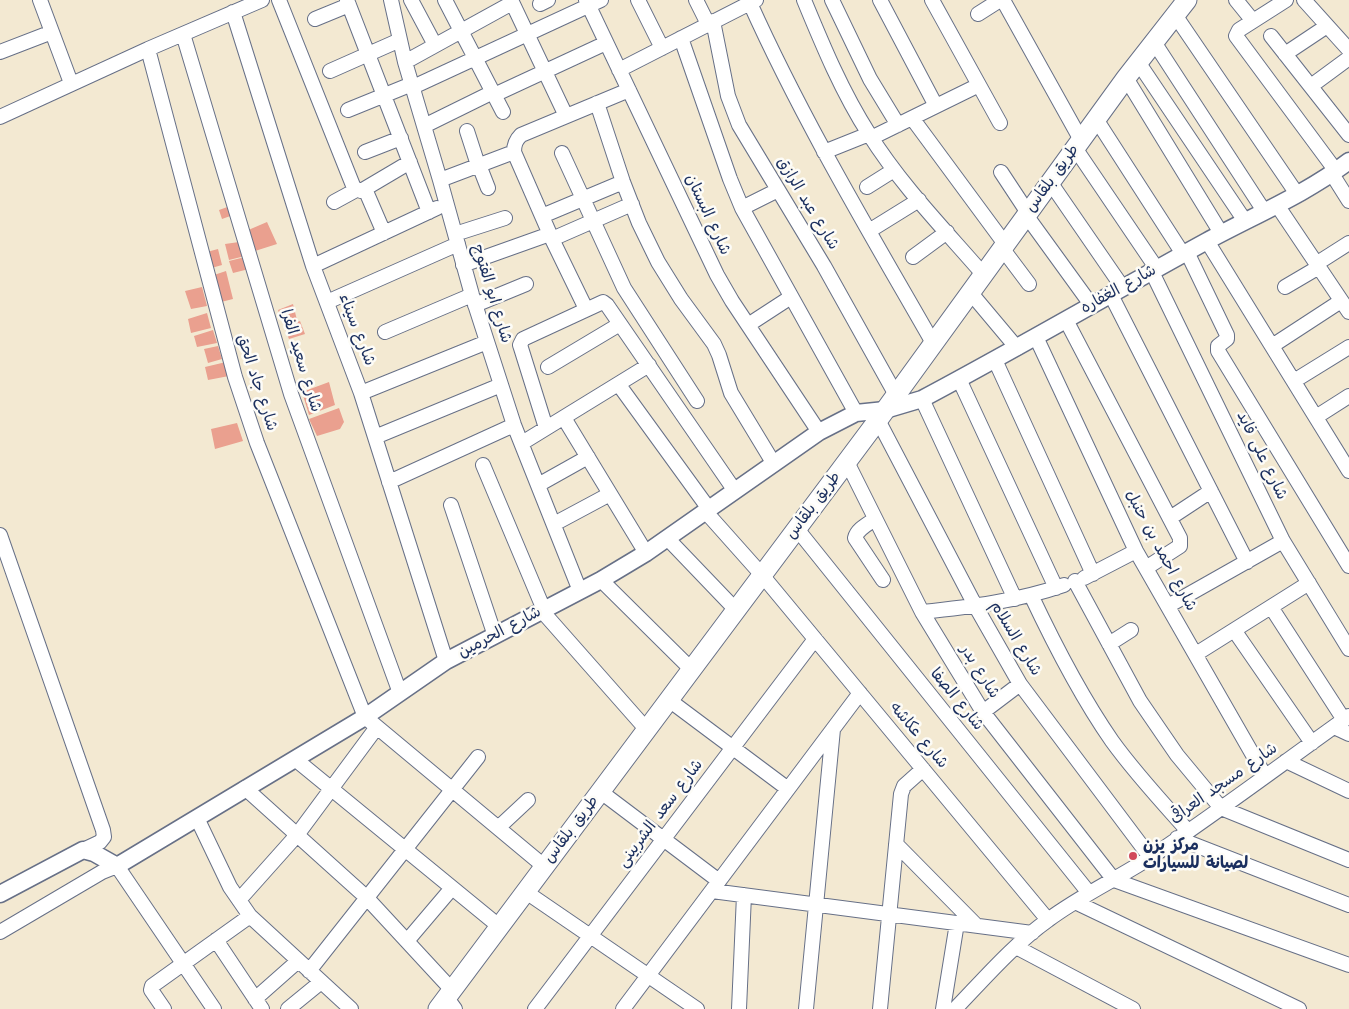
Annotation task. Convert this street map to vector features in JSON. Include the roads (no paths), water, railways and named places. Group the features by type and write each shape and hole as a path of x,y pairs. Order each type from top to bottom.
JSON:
{"main road":[{"name":"طريق بلقاس","path":"448,1002 500,927 847,462 1126,78 1186,0"}],"street":[{"path":"40,0 71,83"},
{"path":"0,117 71,83 262,0"},
{"path":"278,0 360,190 384,233"},
{"name":"شارع ابو الفتوح","path":"391,0 405,62 473,300 514,425 580,591"},
{"path":"411,0 435,45"},
{"path":"445,0 503,112"},
{"path":"638,0 662,48"},
{"name":"شارع عبد الرازق","path":"696,0 711,22 733,111 746,139 824,266 896,395"},
{"path":"804,0 832,68 870,136 918,200 983,274"},
{"path":"832,0 870,79 898,125"},
{"path":"880,0 936,106"},
{"path":"932,0 1000,123"},
{"path":"978,14 1002,0"},
{"name":"شارع على فايد","path":"1002,0 1078,144 1155,270 1283,541 1349,649"},
{"path":"1236,0 1253,21"},
{"path":"1286,0 1239,30 1236,38 1339,169 1349,201"},
{"path":"1304,0 1349,50"},
{"path":"405,62 511,1 566,116"},
{"path":"619,70 753,1 784,77 824,152 933,343"},
{"path":"315,19 348,2 430,212"},
{"path":"348,110 412,86 527,34 592,2"},
{"name":"شارع البستان","path":"592,2 606,43 703,249 727,292 819,432"},
{"name":"شارع سيناء","path":"233,12 313,266 361,393 446,661"},
{"path":"1175,16 1297,194"},
{"path":"1286,54 1327,26"},
{"path":"0,52 52,32"},
{"name":"شارع سعيد الفرا","path":"183,34 294,402 400,693"},
{"path":"1271,36 1349,135"},
{"path":"680,38 742,208 856,413"},
{"path":"330,71 400,40"},
{"path":"1154,42 1270,208 1318,265 1345,307 1272,346"},
{"path":"424,126 606,43"},
{"name":"شارع جاد الحق","path":"148,49 235,377 257,443 371,722"},
{"path":"1310,86 1349,58"},
{"path":"1138,62 1245,221"},
{"path":"1126,78 1272,346 1316,418 1347,462"},
{"path":"824,152 898,125 979,85"},
{"path":"586,309 542,216 514,152 514,145 516,139 521,135 629,90"},
{"path":"597,103 623,182 658,262 681,299 714,344 731,394 774,464"},
{"path":"912,118 1029,284"},
{"path":"1096,120 1185,253 1227,335 1227,339 1218,346 1218,351 1349,566"},
{"path":"467,131 488,188"},
{"path":"364,152 401,138"},
{"path":"440,180 514,152"},
{"path":"562,153 582,200 633,304 697,401"},
{"path":"334,202 410,162"},
{"name":"شارع الغفاره","path":"881,415 922,399 959,380 1339,169"},
{"path":"867,187 894,170"},
{"path":"1001,172 1027,214 1092,306"},
{"path":"542,216 623,182"},
{"path":"1050,182 1117,292 1211,491 1247,562"},
{"path":"742,208 778,190"},
{"path":"869,231 918,200"},
{"path":"313,266 447,204"},
{"path":"463,265 593,221 632,204"},
{"path":"327,302 456,239 505,218"},
{"path":"913,257 947,232"},
{"path":"1285,288 1349,243"},
{"path":"385,332 473,300 526,284"},
{"path":"970,292 1017,348"},
{"path":"748,325 792,297"},
{"path":"546,428 521,348 521,342 523,339 603,302 649,365 735,491"},
{"path":"1066,320 1180,538 1180,546 1146,568"},
{"path":"548,367 620,324"},
{"name":"شارع احمد بن حنبل","path":"1036,337 1136,551 1265,776"},
{"path":"361,393 487,342"},
{"path":"1294,382 1349,347"},
{"path":"995,360 1093,574"},
{"path":"522,443 649,365"},
{"path":"959,380 1056,588"},
{"path":"375,437 501,385"},
{"name":"شارع عكاشه","path":"618,385 707,510 1048,920"},
{"path":"1316,418 1349,396"},
{"path":"922,399 1014,599"},
{"name":"شارع الحرمين","path":"117,866 295,759 371,722 400,693 446,661 601,580 646,553 819,432 856,413 881,415"},
{"name":"شارع السلام","path":"881,415 976,606 1020,684 1150,857"},
{"path":"564,418 646,553"},
{"path":"389,482 514,425"},
{"path":"538,485 588,457"},
{"name":"شارع بدر","path":"847,462 922,612 983,712 1114,880"},
{"path":"483,465 543,610 647,730"},
{"path":"1170,518 1211,491"},
{"path":"554,524 610,494"},
{"path":"451,505 495,636"},
{"path":"875,519 859,530 855,538 883,580"},
{"name":"شارع الصفا","path":"797,529 1089,893"},
{"path":"0,535 104,837 100,842 0,894"},
{"path":"667,538 736,610"},
{"path":"1168,606 1283,541"},
{"path":"922,612 976,606 1014,599 1056,588 1093,574 1136,551"},
{"path":"601,580 692,670"},
{"path":"1075,581 1140,701 1176,755 1221,808 1349,860"},
{"path":"1196,654 1309,583"},
{"path":"1031,595 1055,646 1082,695 1113,742 1183,835 1349,906"},
{"path":"1271,607 1349,734"},
{"path":"1109,644 1131,630"},
{"path":"1234,630 1312,743"},
{"name":"شارع سعد الشربينى","path":"535,1009 815,639"},
{"path":"983,712 1020,684"},
{"path":"623,1009 860,693"},
{"path":"669,700 788,789"},
{"name":"شارع مسجد العراقى","path":"953,1009 1016,947 1048,920 1183,835 1342,721"},
{"path":"239,900 297,835 331,789 371,722 545,867"},
{"path":"806,1009 833,729"},
{"path":"309,971 478,757"},
{"path":"295,759 500,927"},
{"path":"1286,761 1349,791"},
{"path":"880,1009 901,791 923,769"},
{"path":"244,788 366,898 407,941 448,1002"},
{"path":"601,792 664,840 715,886 744,895 1032,933"},
{"path":"498,828 528,800"},
{"path":"197,818 223,872 250,916 351,1009"},
{"path":"896,844 977,926"},
{"path":"83,850 94,853 117,866 214,1009"},
{"path":"0,932 102,872 117,866"},
{"path":"1114,880 1349,965"},
{"path":"407,941 452,888"},
{"path":"526,892 697,1009"},
{"path":"739,1009 744,895"},
{"path":"1076,902 1300,1009"},
{"path":"164,1009 151,990 154,985 250,916"},
{"path":"953,1009 958,923"},
{"path":"216,940 259,1004 298,961"},
{"path":"1016,947 1133,1009"},
{"path":"288,1009 322,982"}],"place":[{"name":"مركز يزن لصيانة للسيارات","path":"1133,856"}]}
